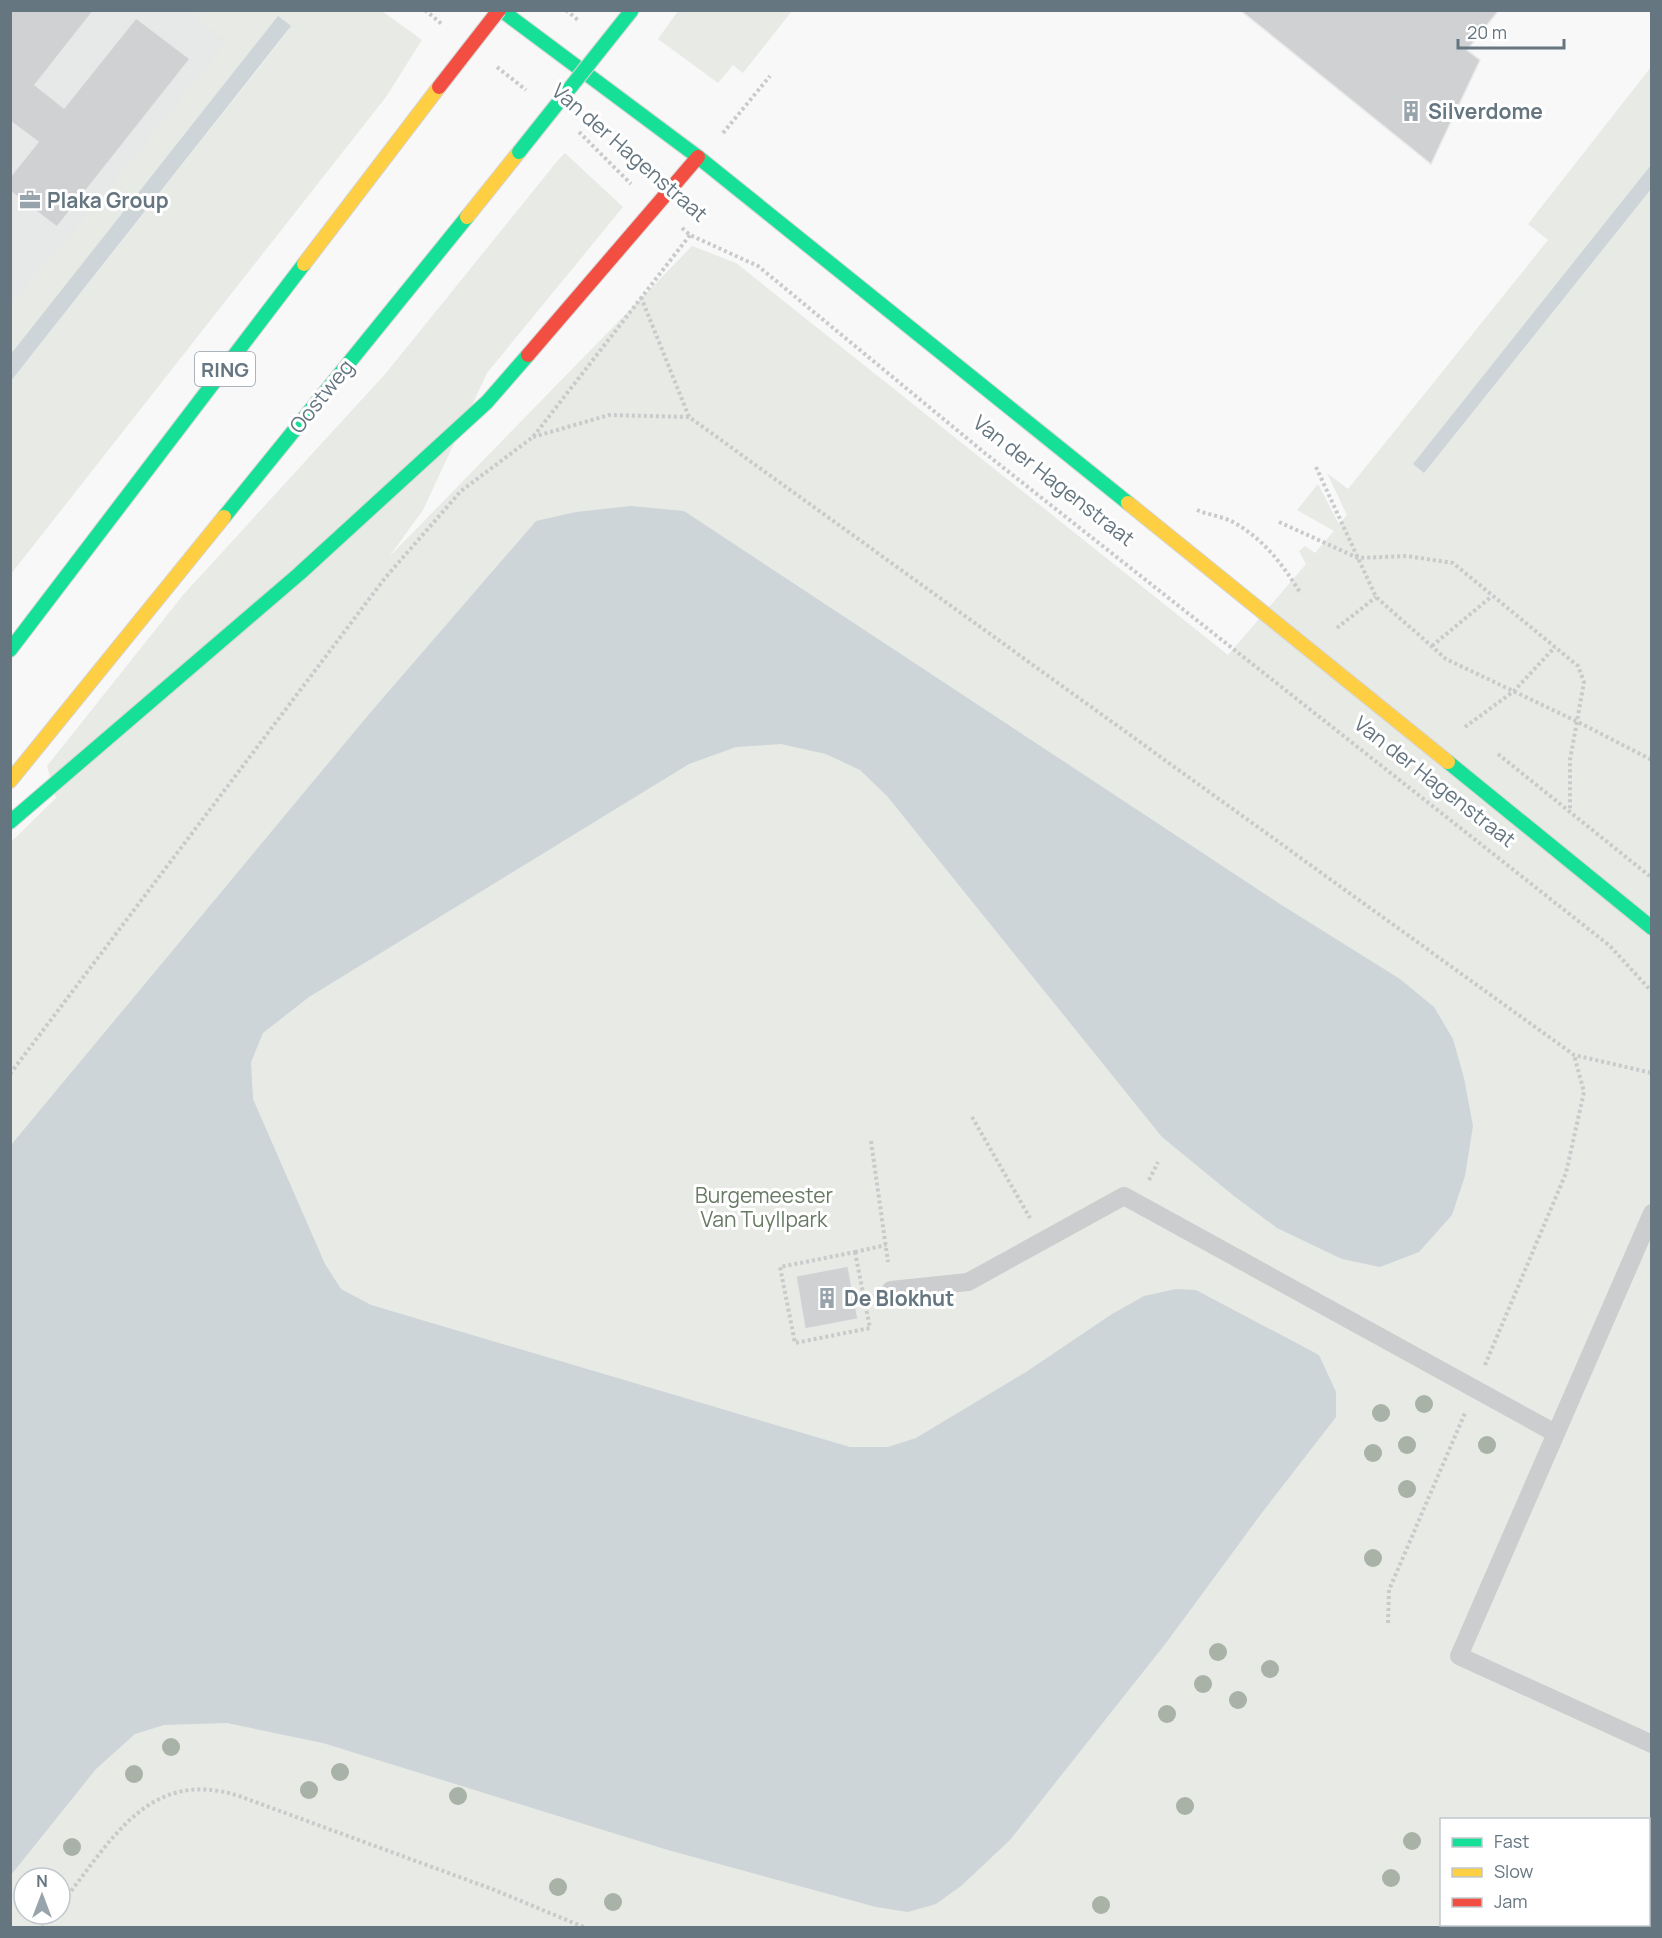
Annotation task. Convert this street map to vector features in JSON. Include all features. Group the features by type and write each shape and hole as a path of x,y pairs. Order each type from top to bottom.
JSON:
{"main road":[{"name":"RING","path":"10,650 500,10"},
{"name":"Van der Hagenstraat","path":"500,10 698,157 1235,588 1652,928"},
{"name":"Oostweg","path":"10,781 632,10"},
{"path":"10,822 299,574 487,402 698,157"}],"lane":[{"path":"10,631 35,620"},
{"path":"891,1290 968,1282 1124,1196 1555,1433"},
{"path":"1652,1213 1555,1433 1467,1643 1459,1656 1652,1744"}],"path":[{"path":"425,10 448,29"},
{"name":"Van der Hagenstraat","path":"494,65 530,93"},
{"path":"723,134 771,76"},
{"name":"Van der Hagenstraat","path":"575,128 620,175 690,235 758,266 986,454 1610,946 1652,992"},
{"path":"10,1074 385,578 461,491 533,438 690,235"},
{"path":"641,297 689,417 1574,1055 1652,1073"},
{"path":"533,438 609,416 689,417"},
{"path":"1317,467 1376,597 1446,659 1652,760"},
{"path":"1280,522 1358,558 1407,556 1453,564 1578,666 1584,682 1570,760 1570,811"},
{"path":"1432,646 1492,596"},
{"path":"1465,727 1514,691 1555,647"},
{"path":"1388,1623 1389,1590 1566,1173 1584,1092 1574,1055"},
{"path":"972,1117 1043,1240"},
{"path":"864,1298 891,1290 871,1141"},
{"path":"855,1252 870,1328 795,1343 780,1267 886,1245"},
{"path":"72,1890 133,1815 164,1796 190,1788 223,1791 239,1796 492,1889 586,1928"}],"shaded area":[{"path":"11,11 295,11 11,367"},
{"path":"278,16 291,26 11,381 11,354"},
{"path":"1651,165 1651,189 1424,473 1413,464"},
{"path":"631,506 684,511 1280,904 1400,979 1434,1007 1453,1039 1464,1078 1473,1126 1465,1176 1452,1215 1419,1252 1380,1267 1342,1259 1277,1228 1162,1137 887,796 860,770 826,754 781,744 736,747 689,764 309,997 263,1033 251,1062 253,1099 325,1264 341,1289 371,1305 850,1447 888,1447 916,1438 1026,1372 1112,1314 1144,1296 1176,1289 1196,1290 1319,1355 1336,1392 1336,1417 1166,1643 1010,1840 961,1886 936,1904 908,1912 876,1907 668,1850 323,1743 227,1723 164,1725 135,1734 96,1769 18,1866 12,1866 11,1875 11,1145 370,713 536,521 576,512"}],"green space":[{"path":"190,11 382,11 422,40 386,97 11,574 11,381 291,27 11,354 11,304 98,202 227,42"},
{"path":"678,11 792,11 743,73 733,65 718,83 658,39"},
{"name":"Burgemeester Van Tuyllpark","path":"1651,67 1651,1927 11,1928 11,842 56,798 47,766 183,595 386,373 559,159 565,153 623,207 487,373 423,510 389,557 692,246 736,263 1228,655 1306,564 1299,551 1305,546 1315,553 1334,531 1297,510 1318,484 1339,524 1347,515 1327,473 1348,489 1548,240 1528,224"}],"building":[{"path":"10,10 94,10 35,85 64,108 136,18 190,59 57,227 10,191 10,177 38,142 10,121"},
{"name":"Silverdome","path":"1240,10 1499,10 1467,50 1480,60 1431,164"},
{"name":"De Blokhut","path":"848,1266 858,1319 805,1329 796,1276"}],"traffic: fast":[{"path":"501,10 698,157 1128,503"},
{"path":"519,152 632,10"},
{"path":"224,517 467,217"},
{"path":"10,650 304,264"},
{"path":"10,822 299,574 487,402 528,355"},
{"path":"1448,762 1652,928"}],"traffic: slow":[{"path":"304,264 439,87"},
{"path":"467,217 519,152"},
{"path":"1128,503 1448,762"},
{"path":"10,781 224,517"}],"traffic: jam":[{"path":"439,87 499,10"},
{"path":"528,355 698,157"}],"place":[{"name":"Silverdome","path":"1411,111"},
{"name":"Plaka Group","path":"30,200"},
{"name":"De Blokhut","path":"827,1298"}]}
